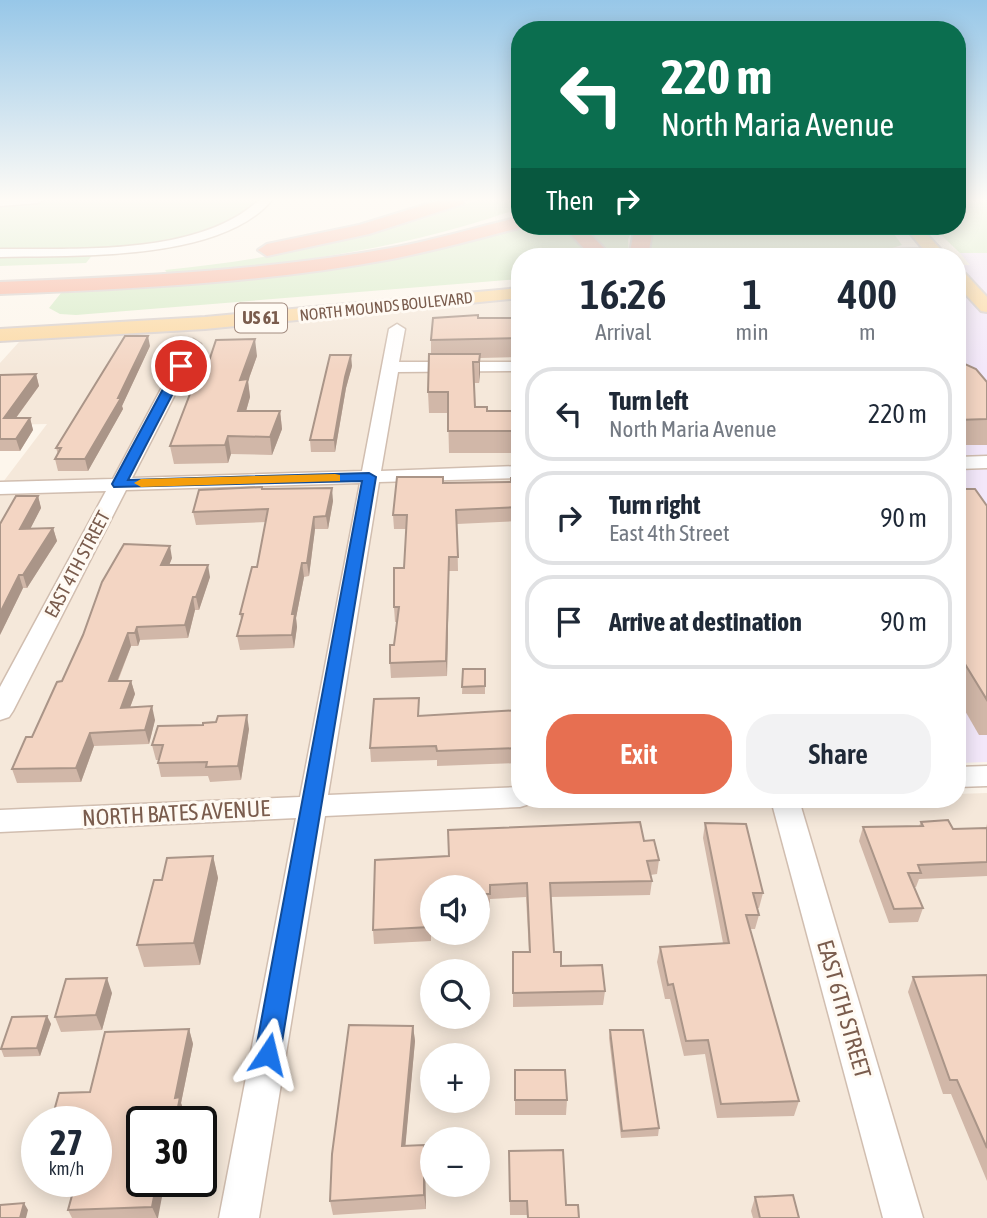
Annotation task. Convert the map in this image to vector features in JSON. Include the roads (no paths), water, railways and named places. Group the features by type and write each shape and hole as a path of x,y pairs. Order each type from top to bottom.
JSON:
{"highway":[{"path":"0,273 107,269 219,257"},
{"path":"355,259 363,257"},
{"path":"0,288 187,279 366,257"}],"main road":[{"name":"NORTH MOUNDS BOULEVARD","path":"2,331 511,284"},
{"path":"966,285 987,307"},
{"name":"NORTH MOUNDS BOULEVARD","path":"2,331 205,323 511,294"}],"street":[{"path":"239,1218 397,329"},
{"name":"EAST 4TH STREET","path":"0,711 193,344"},
{"path":"390,366 511,367"},
{"path":"966,453 987,453"},
{"path":"966,463 987,462"},
{"path":"0,488 511,472"},
{"path":"966,777 987,776"},
{"name":"NORTH BATES AVENUE","path":"0,821 511,797"},
{"name":"EAST 6TH STREET","path":"787,808 903,1218"}]}
